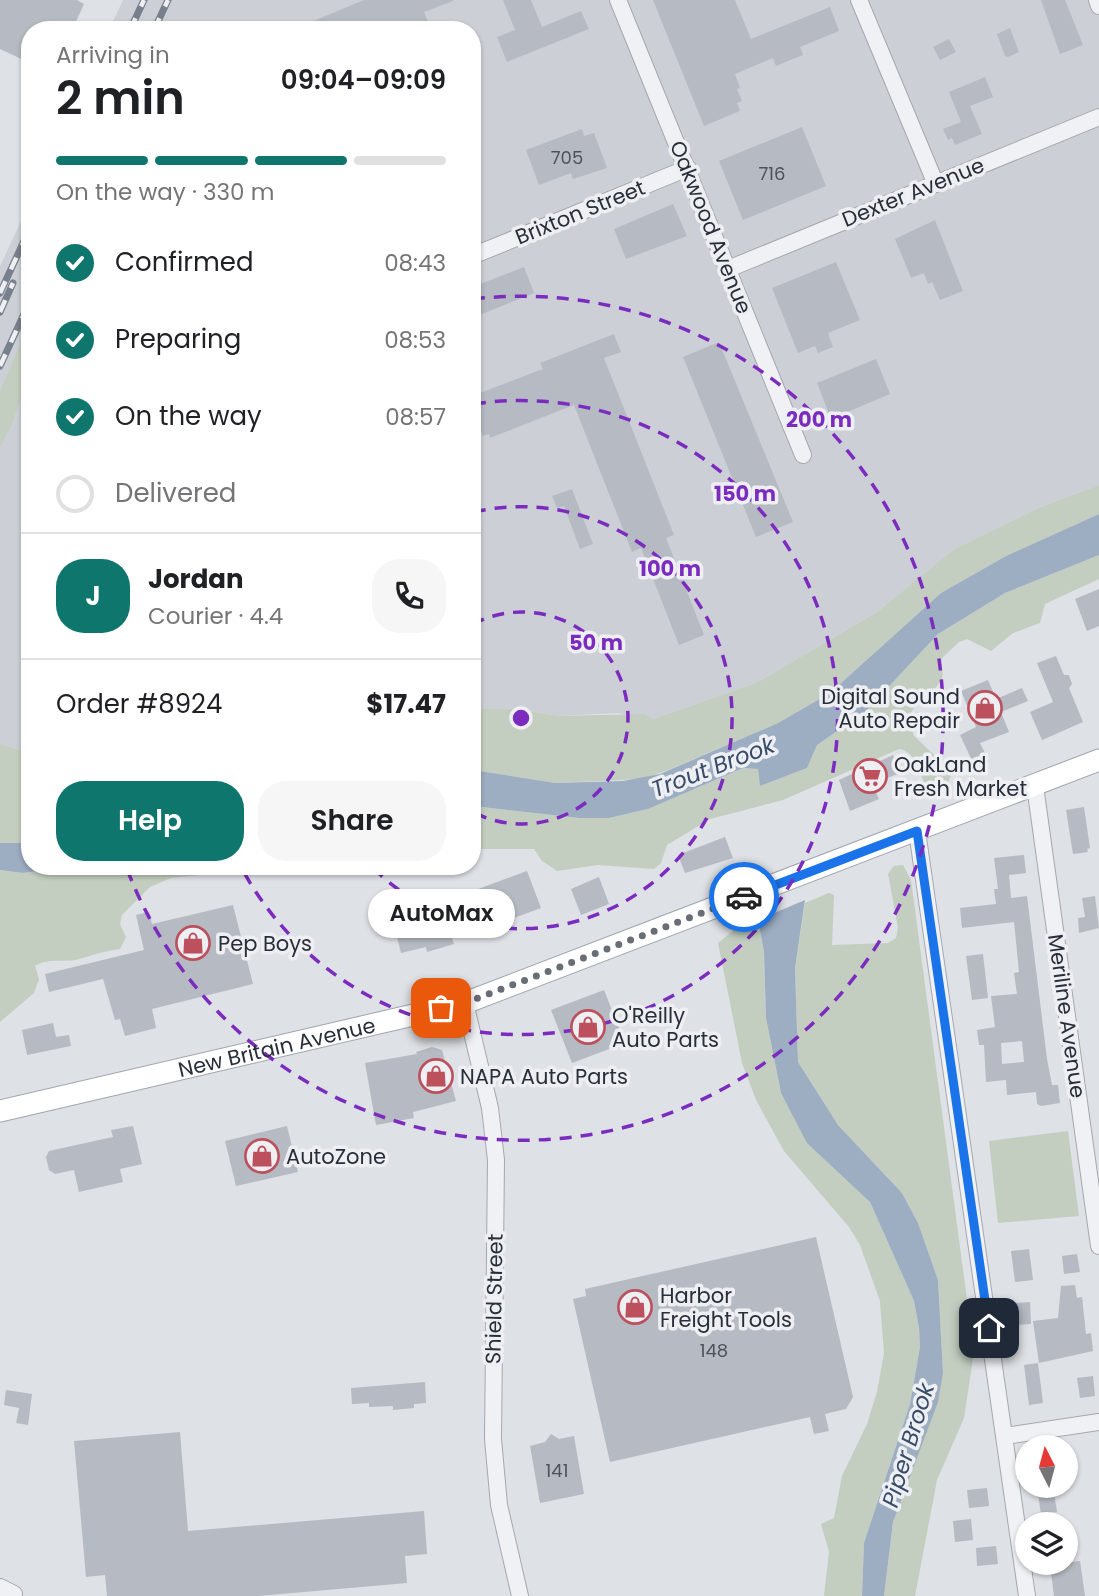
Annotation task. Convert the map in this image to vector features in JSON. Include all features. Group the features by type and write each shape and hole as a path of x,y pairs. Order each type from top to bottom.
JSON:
{"main road":[{"name":"New Britain Avenue","path":"0,1111 465,1003 1099,760"}],"street":[{"name":"Oakwood Avenue","path":"618,0 803,455"},
{"path":"859,0 935,182"},
{"path":"1097,0 1099,6"},
{"name":"Dexter Avenue","path":"728,269 1099,117"},
{"name":"Brixton Street","path":"481,252 688,168"},
{"name":"Meriline Avenue","path":"1035,786 1099,1246"},
{"path":"917,831 1027,1596"},
{"name":"Shield Street","path":"465,1003 490,1108 496,1160 493,1439 499,1505 520,1596"},
{"path":"1005,1436 1099,1422"}],"shaded area":[{"path":"123,0 1099,0 1099,485 1041,507 954,549 877,612 756,683 653,719 616,713 560,716 515,709 481,708 481,21 113,21"},
{"path":"21,221 21,342 0,390 0,266"},
{"path":"21,399 21,750 0,744 0,448"}],"green space":[{"path":"21,342 21,399 0,448 0,390"},
{"path":"1099,485 1099,514 1006,556 941,593 830,693 778,723 642,779 555,783 481,771 481,708 515,709 560,716 645,714 653,719 756,683 877,612 954,549 1041,507"},
{"path":"1099,555 1099,579 1045,604 1040,623 1013,633 991,651 967,639 959,642 942,658 941,680 913,709 911,724 914,736 943,763 951,775 948,783 935,789 926,788 910,754 899,749 783,800 710,819 667,845 661,863 654,869 598,865 557,871 542,861 534,849 481,849 481,807 579,818 609,818 648,809 743,768 758,769 760,786 807,768 817,745 865,712 938,634 1005,593"},
{"path":"0,744 21,750 21,843 0,843"},
{"path":"903,865 911,880 974,1352 964,1418 937,1480 915,1596 884,1596 893,1522 943,1373 938,1280 918,1223 902,1193 838,1125 798,1062 795,968 805,903 829,893 834,895 832,945 888,943 896,938 898,928 888,874 894,866"},
{"path":"0,870 21,873 21,875 201,875 171,878 150,887 122,915 120,924 126,937 120,949 75,960 44,962 35,966 39,979 34,993 0,1022"},
{"path":"758,921 764,952 766,1018 781,1093 870,1202 914,1301 919,1328 920,1347 910,1404 864,1543 862,1596 824,1596 829,1552 821,1524 834,1518 842,1476 867,1424 877,1392 884,1353 880,1301 860,1245 849,1227 784,1151 756,1100 742,1063 718,943 740,925"},
{"path":"1068,1131 1079,1216 998,1223 989,1141"}],"water":[{"name":"Trout Brook","path":"1099,514 1099,555 1005,593 938,634 865,712 817,745 807,768 760,786 758,769 743,768 648,809 609,818 579,818 481,807 481,771 555,783 623,781 660,774 778,723 830,693 941,593 1006,556"},
{"path":"0,843 21,843 21,873 0,870"},
{"name":"Piper Brook","path":"805,900 795,968 798,1062 838,1125 902,1193 918,1223 938,1280 943,1373 938,1402 893,1522 884,1596 862,1596 864,1543 910,1404 920,1347 919,1328 914,1301 870,1202 807,1143 781,1093 766,1018 764,952 758,920"}],"building":[{"path":"0,0 77,0 84,4 76,21 21,21 21,59 0,49"},
{"path":"364,0 453,0 424,12 428,21 314,21"},
{"path":"503,0 531,0 542,27 581,11 589,29 507,62 497,37 515,30"},
{"path":"653,0 735,0 751,39 830,7 839,31 800,47 803,55 776,66 773,58 735,74 742,101 737,103 740,111 704,126"},
{"path":"1041,0 1065,0 1083,45 1060,54"},
{"path":"1010,28 1019,52 1008,57 1005,56 997,34"},
{"path":"949,39 956,52 940,60 933,47"},
{"path":"985,77 993,97 970,106 982,134 955,145 952,138 948,140 943,129 961,122 949,92"},
{"path":"802,127 826,186 743,220 719,161"},
{"path":"582,129 584,136 594,133 607,168 573,179 571,173 539,185 526,150"},
{"path":"673,204 687,236 626,259 614,229"},
{"path":"935,220 963,291 940,300 932,282 928,284 924,273 911,278 895,239"},
{"path":"836,262 860,320 828,333 833,347 818,353 815,346 798,353 772,288"},
{"path":"524,267 534,293 481,314 481,284"},
{"path":"614,334 621,352 604,358 674,535 666,538 704,635 679,645 641,548 632,552 574,405 490,438 489,434 483,436 481,393 543,369 540,363"},
{"path":"719,342 793,522 756,537 683,357"},
{"path":"876,359 890,394 831,419 817,383"},
{"path":"572,489 593,544 580,549 564,506 557,508 552,496"},
{"path":"1099,589 1099,626 1087,631 1075,599"},
{"path":"1056,656 1064,675 1069,675 1072,684 1069,688 1083,722 1042,740 1030,712 1053,702 1037,663"},
{"path":"988,680 996,699 1022,688 1028,701 1001,712 1009,732 980,743 989,761 975,767 960,735 976,727 961,691"},
{"name":"OakLand Fresh Market","path":"893,755 900,773 872,784 879,799 850,811 839,780"},
{"path":"1084,807 1090,848 1087,849 1088,852 1073,854 1066,810"},
{"path":"725,837 733,858 685,873 678,855"},
{"path":"1024,855 1026,873 1009,875 1011,898 1027,896 1047,1059 1052,1085 1058,1085 1060,1103 1041,1106 1037,1104 1036,1092 1007,1095 1006,1080 986,1082 984,1045 979,1045 977,1030 995,1027 991,996 1017,994 1014,973 1019,972 1014,922 962,928 960,908 996,904 994,889 998,889 994,858","holes":["1022,1041 1024,1062 1002,1064 1001,1043"]},
{"path":"527,871 541,908 476,932 462,895"},
{"path":"599,877 609,904 581,915 571,889"},
{"path":"1095,896 1099,928 1079,933 1078,918 1085,917 1082,898"},
{"path":"233,905 253,984 152,1009 156,1028 125,1036 120,1019 115,1020 103,979 49,992 45,974 144,950 136,915 149,912 152,924"},
{"path":"442,909 454,944 427,952 426,947 401,953 393,921"},
{"path":"983,954 988,998 972,1000 966,956"},
{"name":"O'Reilly Auto Parts","path":"604,990 625,1043 572,1063 551,1010"},
{"path":"53,1023 56,1037 69,1035 71,1046 27,1055 22,1030"},
{"path":"432,1047 442,1050 456,1101 413,1112 414,1118 376,1125 365,1063 417,1054 416,1052"},
{"path":"133,1126 142,1164 120,1169 123,1182 79,1192 74,1170 55,1174 49,1170 46,1157 49,1151 113,1137 111,1130"},
{"name":"AutoZone","path":"287,1126 298,1172 236,1186 225,1141"},
{"path":"816,1237 853,1397 846,1409 825,1414 829,1431 814,1434 810,1417 610,1462 573,1299 586,1296 585,1289"},
{"path":"1029,1249 1033,1280 1015,1282 1011,1251"},
{"path":"1077,1254 1080,1272 1064,1274 1062,1256"},
{"path":"1075,1285 1077,1298 1082,1297 1086,1334 1091,1333 1093,1351 1039,1363 1033,1321 1058,1318 1061,1286"},
{"path":"1030,1302 1031,1324 1016,1325 1014,1303"},
{"path":"1038,1363 1043,1403 1029,1405 1024,1365"},
{"path":"1093,1376 1095,1396 1080,1398 1077,1378"},
{"path":"425,1382 426,1403 414,1404 414,1408 393,1410 393,1406 369,1407 369,1403 352,1404 351,1388"},
{"path":"6,1390 32,1394 28,1425 16,1423 19,1408 4,1405"},
{"path":"180,1432 188,1531 424,1511 427,1554 405,1556 407,1583 258,1596 107,1596 105,1575 86,1577 74,1441"},
{"path":"551,1434 559,1439 574,1436 584,1494 540,1503 530,1446 545,1442"},
{"path":"987,1488 989,1506 969,1508 967,1490"},
{"path":"1039,1498 1055,1498 1057,1512 1041,1512"},
{"path":"971,1519 973,1540 955,1542 953,1521"},
{"path":"996,1546 998,1564 977,1566 976,1548"},
{"path":"1078,1561 1085,1596 1054,1596 1051,1575 1078,1575"}],"railway":[{"path":"134,21 144,0"},
{"path":"158,21 168,0"},
{"path":"0,293 21,248"},
{"path":"0,312 13,283"},
{"path":"0,366 21,320"}],"way so far":[{"path":"441,1008 465,1003 744,897"}],"place":[{"name":"Digital Sound Auto Repair","path":"985,708"},
{"name":"OakLand Fresh Market","path":"870,776"},
{"name":"Pep Boys","path":"193,943"},
{"name":"AutoMax","path":"441,1008"},
{"name":"O'Reilly Auto Parts","path":"588,1027"},
{"name":"NAPA Auto Parts","path":"436,1076"},
{"name":"AutoZone","path":"262,1156"},
{"name":"Harbor Freight Tools","path":"635,1307"}],"route":[{"path":"744,897 917,831 989,1328"}]}
